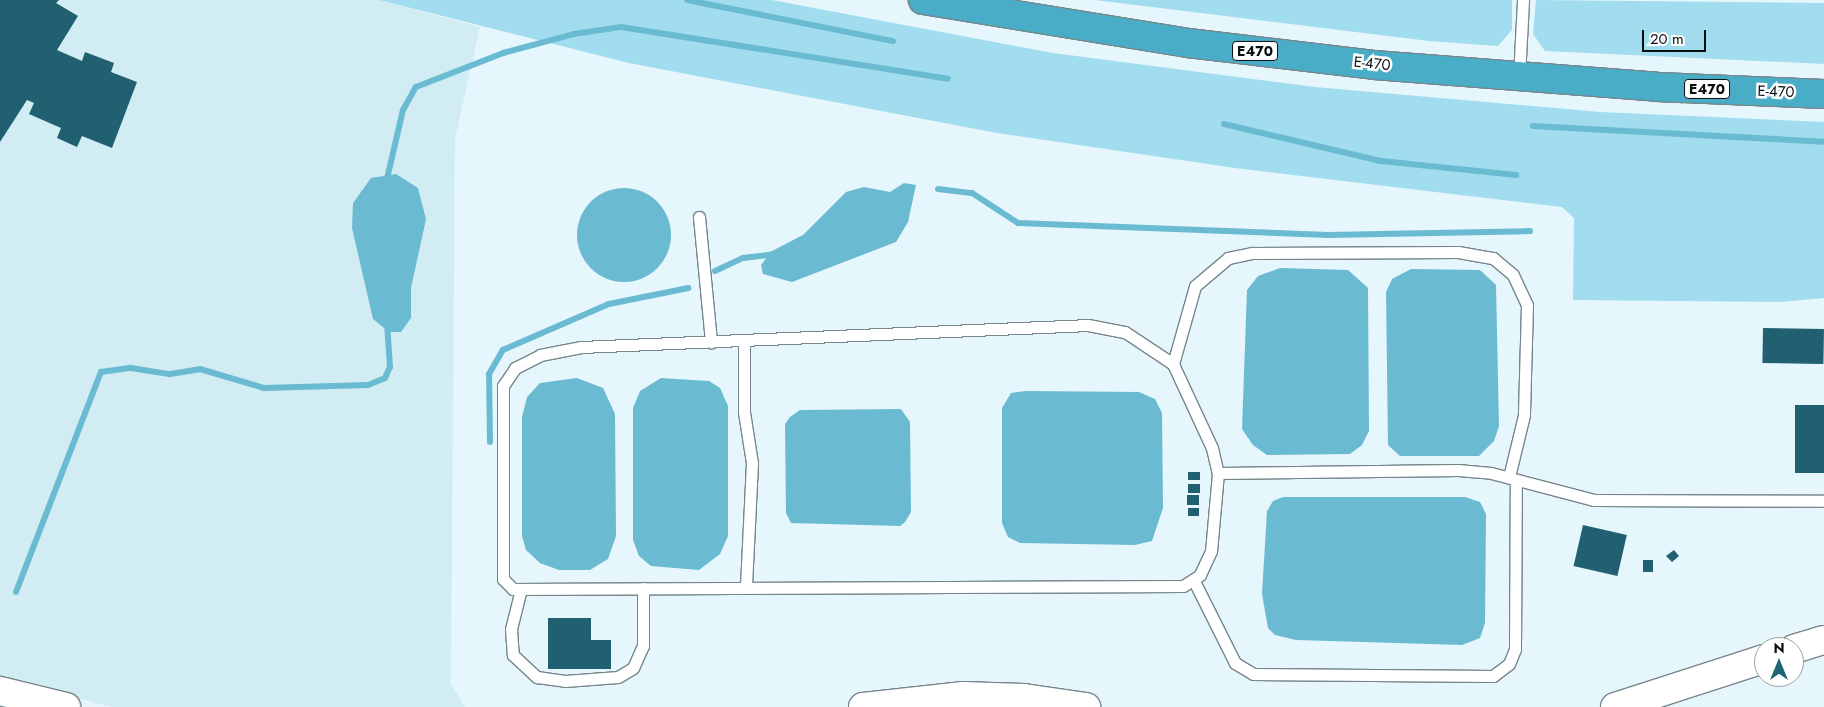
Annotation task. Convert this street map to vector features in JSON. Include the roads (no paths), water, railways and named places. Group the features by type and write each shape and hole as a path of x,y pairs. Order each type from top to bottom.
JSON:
{"highway":[{"name":"E-470","path":"923,0 1188,43 1519,77 1824,94"}],"main road":[{"path":"1804,647 1824,640"},
{"path":"1615,707 1754,662"},
{"path":"0,690 66,707"},
{"path":"863,707 978,696 1086,707"}],"lane":[{"path":"1519,77 1523,0"},
{"path":"699,217 711,342"},
{"path":"1173,364 1195,286 1228,258 1252,253 1458,252 1493,258 1514,275 1527,305 1524,415 1512,478 1515,644 1509,664 1494,676 1253,674 1234,663 1194,580"},
{"path":"1102,326 1125,332 1173,364 1197,408 1218,473 1211,551 1194,580 1166,589 1074,585 521,589 508,587 501,570 502,391 510,373 540,354 561,349 744,341 941,328 1102,326"},
{"path":"744,341 744,412 752,463 746,586"},
{"path":"1218,473 1458,470 1512,478 1594,500 1824,501"},
{"path":"521,589 511,629 514,655 537,677 566,681 618,677 633,668 643,646 643,588"}],"waterway":[{"path":"687,0 893,41"},
{"path":"386,183 403,110 416,87 503,53 574,34 621,27 948,79"},
{"path":"1224,124 1381,161 1516,175"},
{"path":"1533,126 1824,142"},
{"path":"938,189 972,193 1018,223 1328,235 1530,231"},
{"path":"715,271 743,258 778,254"},
{"path":"490,442 489,374 503,350 609,304 688,288"},
{"path":"16,592 101,372 131,368 170,374 200,369 264,388 368,385 385,378 390,367 387,323"}]}
